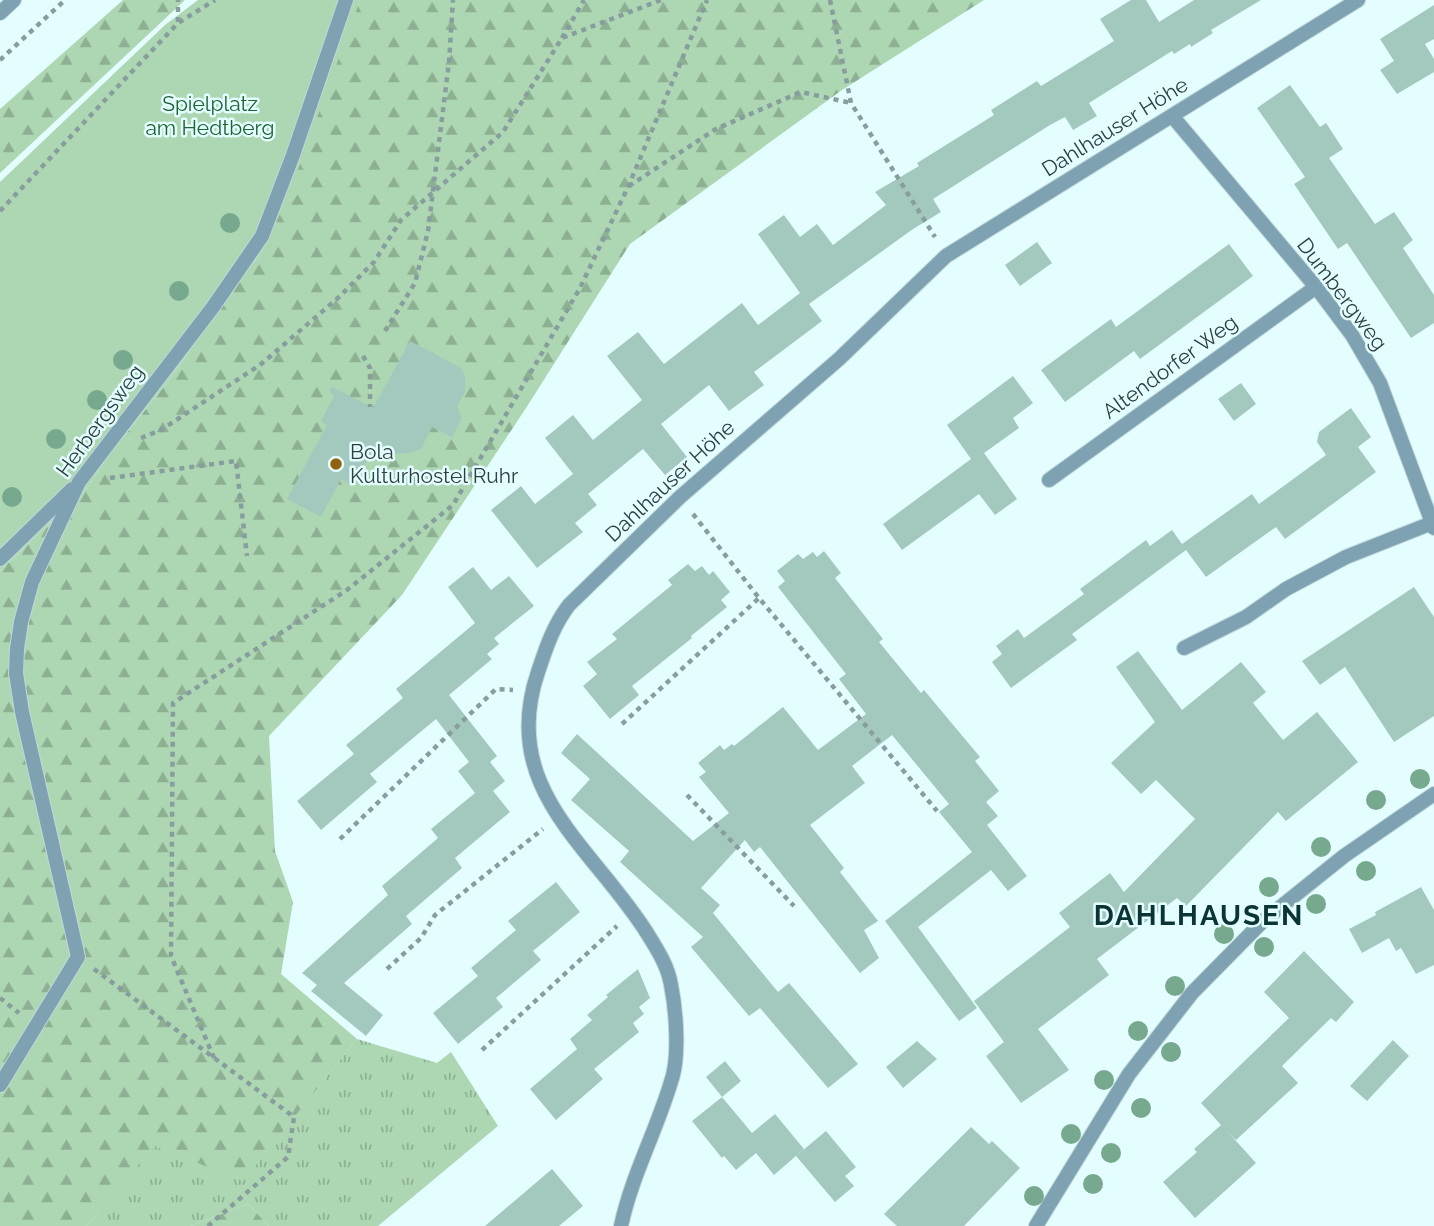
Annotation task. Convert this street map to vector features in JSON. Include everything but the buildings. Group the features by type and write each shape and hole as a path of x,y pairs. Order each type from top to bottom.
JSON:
{"street":[{"path":"0,13 14,0"},
{"name":"Herbergsweg","path":"78,957 22,712 16,673 16,649 26,599 79,482 213,307 262,236 346,0"},
{"name":"Dahlhauser Höhe","path":"621,1226 674,1073 676,1014 671,981 661,956 633,911 557,818 542,789 532,754 528,717 531,691 559,618 569,605 680,497 839,359 946,256 1358,0"},
{"name":"Dumbergweg","path":"1173,117 1316,287 1352,335 1380,383 1433,525 1346,557 1286,589 1246,617 1184,648"},
{"name":"Altendorfer Weg","path":"1049,480 1316,287"},
{"path":"0,559 79,482"},
{"path":"1036,1226 1129,1074 1192,993 1263,921 1344,856 1434,794"},
{"path":"0,1085 78,957"}],"path":[{"path":"0,60 65,0"},
{"path":"178,0 178,23"},
{"path":"0,211 178,23 215,0"},
{"path":"385,331 415,284 428,231 449,62 453,0"},
{"path":"108,442 146,437 161,430 260,365 356,280 374,262 401,220 503,132 584,0"},
{"path":"562,38 661,0"},
{"path":"214,1058 171,956 173,703 347,590 453,505 580,288 628,187 707,0"},
{"path":"830,0 851,103 946,256"},
{"path":"628,187 716,130 801,92 851,103"},
{"path":"363,356 370,369 370,407"},
{"path":"79,482 236,461 247,556"},
{"path":"680,497 758,598 937,811"},
{"path":"622,724 758,598"},
{"path":"340,839 496,689 531,691"},
{"path":"687,795 794,906"},
{"path":"387,969 421,938 435,915 557,818"},
{"path":"482,1051 633,911"},
{"path":"78,957 294,1118 289,1157 208,1226"}],"green space":[{"path":"123,0 185,0 0,173 0,109"},
{"name":"Spielplatz am Hedtberg","path":"198,0 360,0 288,197 261,254 240,278 170,379 109,455 89,486 0,571 0,182 165,25"},
{"path":"360,0 984,0 842,90 630,244 526,408 402,595 269,736 275,851 293,902 281,974 357,1039 243,1181 155,1146 86,1226 0,1226 0,571 89,486 109,455 170,379 240,278 261,254"},
{"path":"357,1039 437,1063 451,1052 498,1126 378,1226 269,1226 248,1204 190,1226 86,1226 155,1145 243,1180"},
{"path":"248,1204 269,1226 190,1226"}],"place":[{"name":"Bola Kulturhostel Ruhr","path":"336,464"}],"district":[{"name":"DAHLHAUSEN","path":"1199,915"}]}
